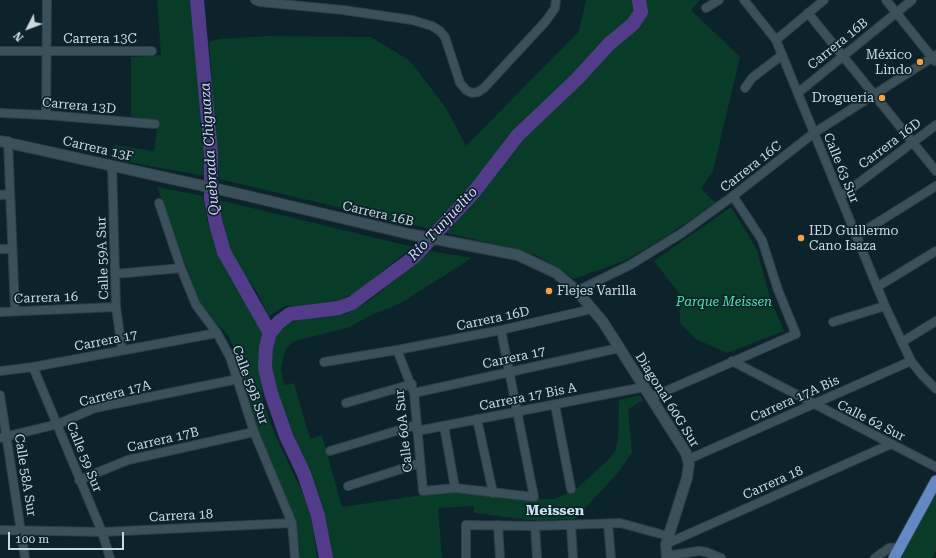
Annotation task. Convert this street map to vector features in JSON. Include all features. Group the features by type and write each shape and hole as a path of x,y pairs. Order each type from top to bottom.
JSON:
{"highway":[{"path":"894,558 936,481"}],"street":[{"path":"46,115 47,0"},
{"path":"255,0 260,2 350,11 412,20 432,26 440,31 445,37 460,83 466,90 472,93 478,92 484,88 546,21 555,8 556,0"},
{"path":"706,8 719,0"},
{"name":"Calle 63 Sur","path":"744,0 776,40 799,92 814,133 885,306 912,361 922,375 936,388"},
{"path":"776,40 824,0"},
{"path":"886,0 935,58"},
{"name":"Carrera 16B","path":"799,92 912,0"},
{"path":"808,13 936,171"},
{"name":"Carrera 13C","path":"0,51 152,51"},
{"path":"745,88 752,78 782,55"},
{"name":"Carrera 16C","path":"577,291 630,265 682,233 733,196 814,133 935,58"},
{"name":"Carrera 13D","path":"0,113 46,115 155,124"},
{"name":"Carrera 16D","path":"840,197 936,124"},
{"path":"4,141 10,194 15,311"},
{"name":"Carrera 13F","path":"4,141 190,183"},
{"name":"Calle 59A Sur","path":"112,165 116,307 122,350"},
{"name":"Carrera 16B","path":"190,183 459,245 518,255 556,273 577,291"},
{"path":"856,236 936,186"},
{"path":"0,195 10,194"},
{"path":"650,398 796,334 778,290 762,240 733,196"},
{"name":"Calle 59B Sur","path":"159,203 181,268 196,305 217,333 230,357 254,432 292,523 295,558"},
{"path":"0,249 12,249"},
{"path":"877,287 936,251"},
{"path":"115,274 181,268"},
{"name":"Diagonal 60G Sur","path":"577,291 592,309 619,348 650,398 684,448 689,459 686,478 667,540 666,557"},
{"path":"833,322 885,306"},
{"name":"Carrera 16","path":"0,312 116,307"},
{"name":"Carrera 16D","path":"397,350 501,330 592,309"},
{"path":"902,342 936,321"},
{"path":"444,426 455,488 534,497 501,330"},
{"name":"Carrera 17","path":"0,371 33,367 217,333"},
{"name":"Carrera 17","path":"414,393 619,348"},
{"path":"324,362 397,350"},
{"name":"Calle 60A Sur","path":"397,350 412,384 414,393 423,491 455,488"},
{"name":"Calle 62 Sur","path":"732,361 936,467"},
{"name":"Carrera 17A Bis","path":"689,459 912,361"},
{"name":"Calle 59 Sur","path":"33,367 102,532 110,558"},
{"name":"Carrera 17A","path":"3,438 58,424 95,408 238,379"},
{"path":"346,403 412,384"},
{"name":"Carrera 17 Bis A","path":"330,452 417,428 444,426 644,388"},
{"name":"Calle 58A Sur","path":"0,395 3,438 25,558"},
{"path":"555,405 571,489"},
{"path":"477,419 493,493"},
{"name":"Carrera 17B","path":"79,480 128,460 254,432"},
{"name":"Carrera 18","path":"667,540 891,444"},
{"path":"348,486 420,463"},
{"name":"Carrera 18","path":"0,530 102,532 292,523"},
{"path":"608,524 611,558"},
{"path":"466,558 466,525 535,526 624,524 667,540"},
{"path":"498,525 500,558"},
{"path":"571,525 573,558"},
{"path":"535,526 537,558"},
{"path":"875,558 889,548 900,547"},
{"path":"666,557 699,551 721,558"}],"green space":[{"path":"157,0 190,0 204,127 205,176 112,159 114,145 154,151 158,122 131,116 131,57 161,55"},
{"path":"586,0 700,0 691,10 740,57 713,171 701,189 716,203 662,239 626,260 574,279 559,268 535,255 515,249 219,179 209,42 219,39 267,36 371,37 410,61 446,108 466,146 579,31"},
{"path":"157,187 203,196 207,220 218,251 264,336 259,359 263,402 273,430 302,492 313,524 317,558 300,558 299,541 295,521 257,427 232,344 228,335 205,312 200,303"},
{"path":"219,200 413,247 356,292 339,301 319,307 285,306 269,316 257,292 238,266 228,248"},
{"name":"Parque Meissen","path":"731,207 757,250 770,298 784,331 727,353 696,339 680,323 679,293 654,261"},
{"path":"430,251 472,258 399,304 367,317 350,327 294,341 287,347 283,357 281,370 284,385 294,383 310,439 322,435 342,507 449,491 514,499 554,499 575,490 610,458 616,449 618,439 619,400 640,395 643,400 628,409 632,453 615,476 575,519 537,521 474,513 474,506 438,508 442,558 331,558 325,524 307,468 292,435 277,393 272,367 273,346 280,328 297,320 346,314 370,300"},
{"path":"936,492 936,550 932,558 900,558"}],"waterway":[{"name":"Quebrada Chiguaza","path":"197,0 211,153 211,199 216,224 224,252 270,333"},
{"name":"Río Tunjuelito","path":"326,558 318,516 304,474 286,436 271,393 265,368 266,347 270,333 279,322 290,314 339,308 352,303 414,257 474,192 518,135 577,79 609,44 633,24 641,12 639,0"}],"place":[{"name":"México Lindo","path":"920,62"},
{"name":"Droguería","path":"882,98"},
{"name":"IED Guillermo Cano Isaza","path":"801,238"},
{"name":"Flejes Varilla","path":"549,291"}],"district":[{"name":"Meissen","path":"555,511"}]}
